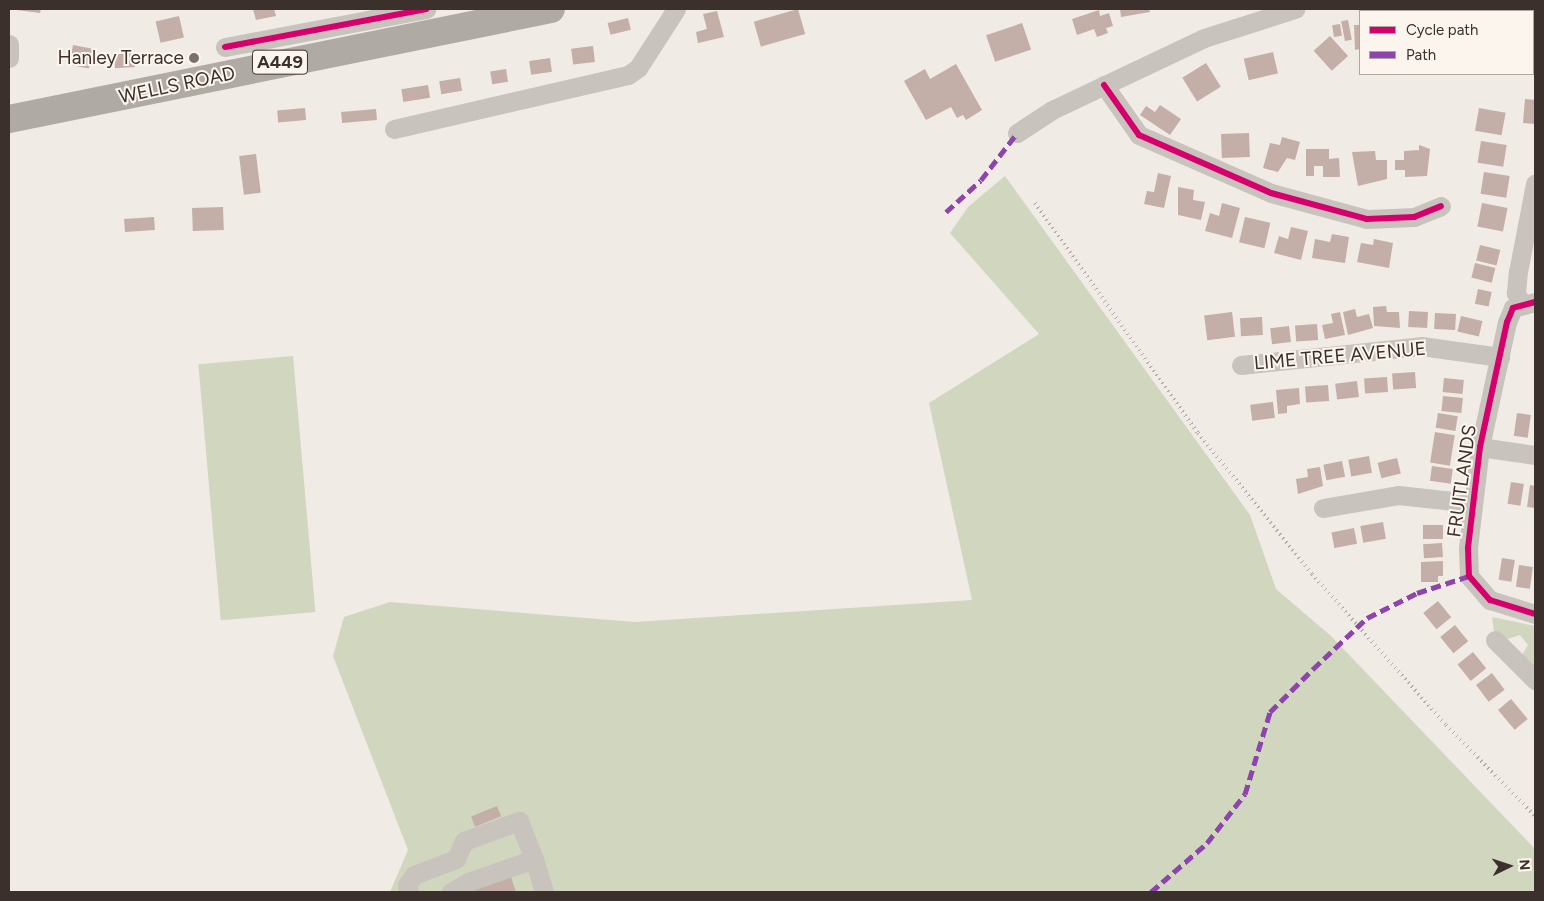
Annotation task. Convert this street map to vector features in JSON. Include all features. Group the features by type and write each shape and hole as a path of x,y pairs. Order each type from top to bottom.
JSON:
{"highway":[{"name":"WELLS ROAD","path":"9,119 551,9"}],"street":[{"path":"225,47 426,9"},
{"path":"394,129 621,78 638,68 676,9"},
{"path":"1017,134 1030,121 1204,38 1295,9"},
{"path":"9,44 9,58"},
{"path":"1104,85 1139,135 1280,196 1367,219 1414,218 1441,206"},
{"path":"1529,303 1516,293 1518,272 1535,184"},
{"name":"FRUITLANDS","path":"1529,303 1513,308 1480,447 1472,503 1469,576 1490,600 1535,614"},
{"name":"LIME TREE AVENUE","path":"1241,365 1421,346 1500,357"},
{"path":"1480,447 1535,455"},
{"path":"1323,508 1398,495 1472,503"},
{"path":"1508,646 1535,680"},
{"path":"409,892 407,885 414,875 456,859 464,841 519,821 534,859 544,892"},
{"path":"451,892 468,882 534,859"}],"green space":[{"path":"1005,176 1250,515 1276,589 1331,636 1535,849 1535,892 390,892 408,850 333,656 344,617 390,602 635,622 972,600 929,403 1039,334 950,233 968,207"},
{"path":"293,356 315,612 221,620 198,364"},
{"path":"1492,617 1535,626 1535,673 1522,655 1528,645 1520,635 1508,639 1494,632"}],"building":[{"path":"9,9 41,9 40,13"},
{"path":"253,9 274,9 276,16 256,20"},
{"path":"798,9 805,34 761,47 754,22"},
{"path":"1120,9 1149,9 1150,12 1121,17"},
{"path":"1099,10 1100,16 1109,13 1113,26 1106,28 1108,33 1097,37 1094,29 1077,35 1072,19"},
{"path":"717,11 724,37 698,43 696,32 707,29 703,14"},
{"path":"179,16 184,37 161,43 156,21"},
{"path":"628,18 631,30 611,35 608,23"},
{"path":"1534,18 1535,18 1534,49"},
{"path":"1348,20 1352,40 1345,41 1341,21"},
{"path":"1022,23 1031,49 995,62 986,35"},
{"path":"1340,24 1342,36 1334,37 1332,25"},
{"path":"1354,25 1359,25 1359,49 1355,50"},
{"path":"1330,36 1348,56 1332,71 1314,51"},
{"path":"73,45 93,49 89,68 69,65"},
{"path":"593,46 595,62 573,65 571,49"},
{"path":"1273,52 1278,73 1249,80 1244,59"},
{"path":"134,53 135,67 115,68 114,54"},
{"path":"550,58 552,72 531,75 529,61"},
{"path":"1206,63 1221,87 1197,102 1182,78"},
{"path":"956,64 982,110 966,120 963,115 957,118 951,107 926,120 904,81 925,69 930,79"},
{"path":"506,69 508,82 492,84 490,72"},
{"path":"460,78 462,91 441,94 439,81"},
{"path":"428,85 430,98 403,102 401,89"},
{"path":"1525,99 1535,100 1535,124 1523,123"},
{"path":"1160,105 1181,119 1170,135 1140,115 1146,106 1155,112"},
{"path":"305,108 306,120 278,122 277,110"},
{"path":"1479,108 1506,113 1502,135 1475,131"},
{"path":"376,109 377,120 342,123 341,112"},
{"path":"1249,133 1250,157 1222,158 1221,134"},
{"path":"1282,137 1300,142 1295,160 1287,158 1278,172 1263,168 1270,143 1280,145"},
{"path":"1481,141 1507,145 1503,167 1478,163"},
{"path":"1419,145 1430,149 1427,176 1405,177 1405,170 1395,170 1395,160 1404,160 1404,151 1419,150"},
{"path":"1306,149 1329,149 1329,159 1339,158 1340,177 1323,177 1323,166 1314,166 1314,176 1306,176"},
{"path":"1375,151 1376,160 1387,160 1387,179 1358,186 1352,152"},
{"path":"256,154 261,193 244,195 239,156"},
{"path":"1484,172 1510,176 1506,198 1481,194"},
{"path":"1158,173 1171,176 1164,208 1144,204 1147,191 1154,192"},
{"path":"1178,187 1194,190 1193,200 1205,202 1201,220 1178,215"},
{"path":"1222,203 1240,208 1232,238 1205,231 1210,213 1219,216"},
{"path":"1482,203 1508,208 1503,232 1477,227"},
{"path":"223,207 224,230 193,231 192,208"},
{"path":"154,217 155,230 125,232 124,219"},
{"path":"1245,217 1270,223 1264,248 1239,242"},
{"path":"1291,227 1308,231 1301,260 1274,253 1279,236 1288,239"},
{"path":"1332,234 1349,237 1345,263 1312,258 1315,239 1330,242"},
{"path":"1374,239 1393,243 1389,268 1357,262 1361,243 1373,245"},
{"path":"1480,245 1500,250 1497,266 1476,261"},
{"path":"1475,263 1495,268 1492,283 1471,278"},
{"path":"1478,289 1492,292 1489,307 1475,304"},
{"path":"1386,306 1387,312 1399,312 1400,328 1374,326 1373,307"},
{"path":"1355,309 1357,317 1369,314 1373,328 1348,335 1343,312"},
{"path":"1409,311 1428,312 1427,328 1408,327"},
{"path":"1232,312 1235,337 1207,340 1204,315"},
{"path":"1340,312 1345,335 1325,339 1322,325 1333,323 1331,314"},
{"path":"1435,313 1456,314 1455,330 1434,329"},
{"path":"1461,316 1482,321 1479,337 1457,332"},
{"path":"1262,317 1263,335 1241,336 1240,318"},
{"path":"1317,324 1318,340 1296,341 1295,326"},
{"path":"1289,326 1291,342 1272,344 1270,328"},
{"path":"1415,372 1416,388 1393,390 1392,374"},
{"path":"1387,377 1388,392 1365,394 1364,379"},
{"path":"1444,378 1464,380 1462,394 1443,392"},
{"path":"1357,381 1359,397 1337,400 1335,384"},
{"path":"1328,385 1329,401 1306,403 1305,387"},
{"path":"1299,388 1300,404 1287,406 1287,413 1278,414 1276,390"},
{"path":"1443,396 1463,398 1461,413 1441,411"},
{"path":"1273,402 1275,418 1252,421 1250,405"},
{"path":"1438,413 1458,416 1455,431 1436,428"},
{"path":"1517,413 1531,415 1528,438 1514,436"},
{"path":"1435,432 1455,435 1450,466 1430,463"},
{"path":"1369,456 1372,473 1351,476 1348,460"},
{"path":"1397,458 1401,474 1381,478 1378,463"},
{"path":"1342,461 1345,477 1326,480 1323,465"},
{"path":"1432,466 1453,469 1451,484 1430,481"},
{"path":"1320,467 1323,486 1298,494 1296,479 1308,477 1307,469"},
{"path":"1511,482 1524,484 1520,506 1508,504"},
{"path":"1530,485 1535,486 1535,508 1527,507"},
{"path":"1383,522 1386,539 1363,543 1360,526"},
{"path":"1423,525 1443,525 1443,539 1423,539"},
{"path":"1354,528 1357,544 1334,548 1331,532"},
{"path":"1442,543 1443,557 1424,558 1423,544"},
{"path":"1502,558 1515,560 1511,582 1499,580"},
{"path":"1443,561 1443,576 1438,576 1438,582 1421,582 1421,562"},
{"path":"1519,565 1533,567 1530,589 1516,587"},
{"path":"1438,601 1451,617 1436,629 1423,613"},
{"path":"1455,625 1468,641 1453,653 1440,637"},
{"path":"1473,652 1486,668 1471,681 1457,665"},
{"path":"1492,673 1505,690 1489,702 1476,685"},
{"path":"1511,699 1528,719 1515,730 1498,710"},
{"path":"497,806 501,816 475,827 471,816"},
{"path":"510,874 516,892 473,892 471,886"}],"railway":[{"path":"1035,203 1198,433 1312,574 1446,725 1535,816"}],"marked path":[{"path":"946,212 981,180 1017,133"},
{"path":"1151,892 1207,843 1245,794 1270,712 1313,669 1367,618 1417,593 1469,576"}],"cycle path":[{"path":"225,47 426,9"},
{"path":"1104,85 1139,135 1271,193 1367,219 1414,217 1441,206"},
{"path":"1535,302 1513,308 1507,322 1480,447 1468,548 1469,576 1490,600 1535,614"}],"place":[{"name":"Hanley Terrace","path":"194,58"}]}
